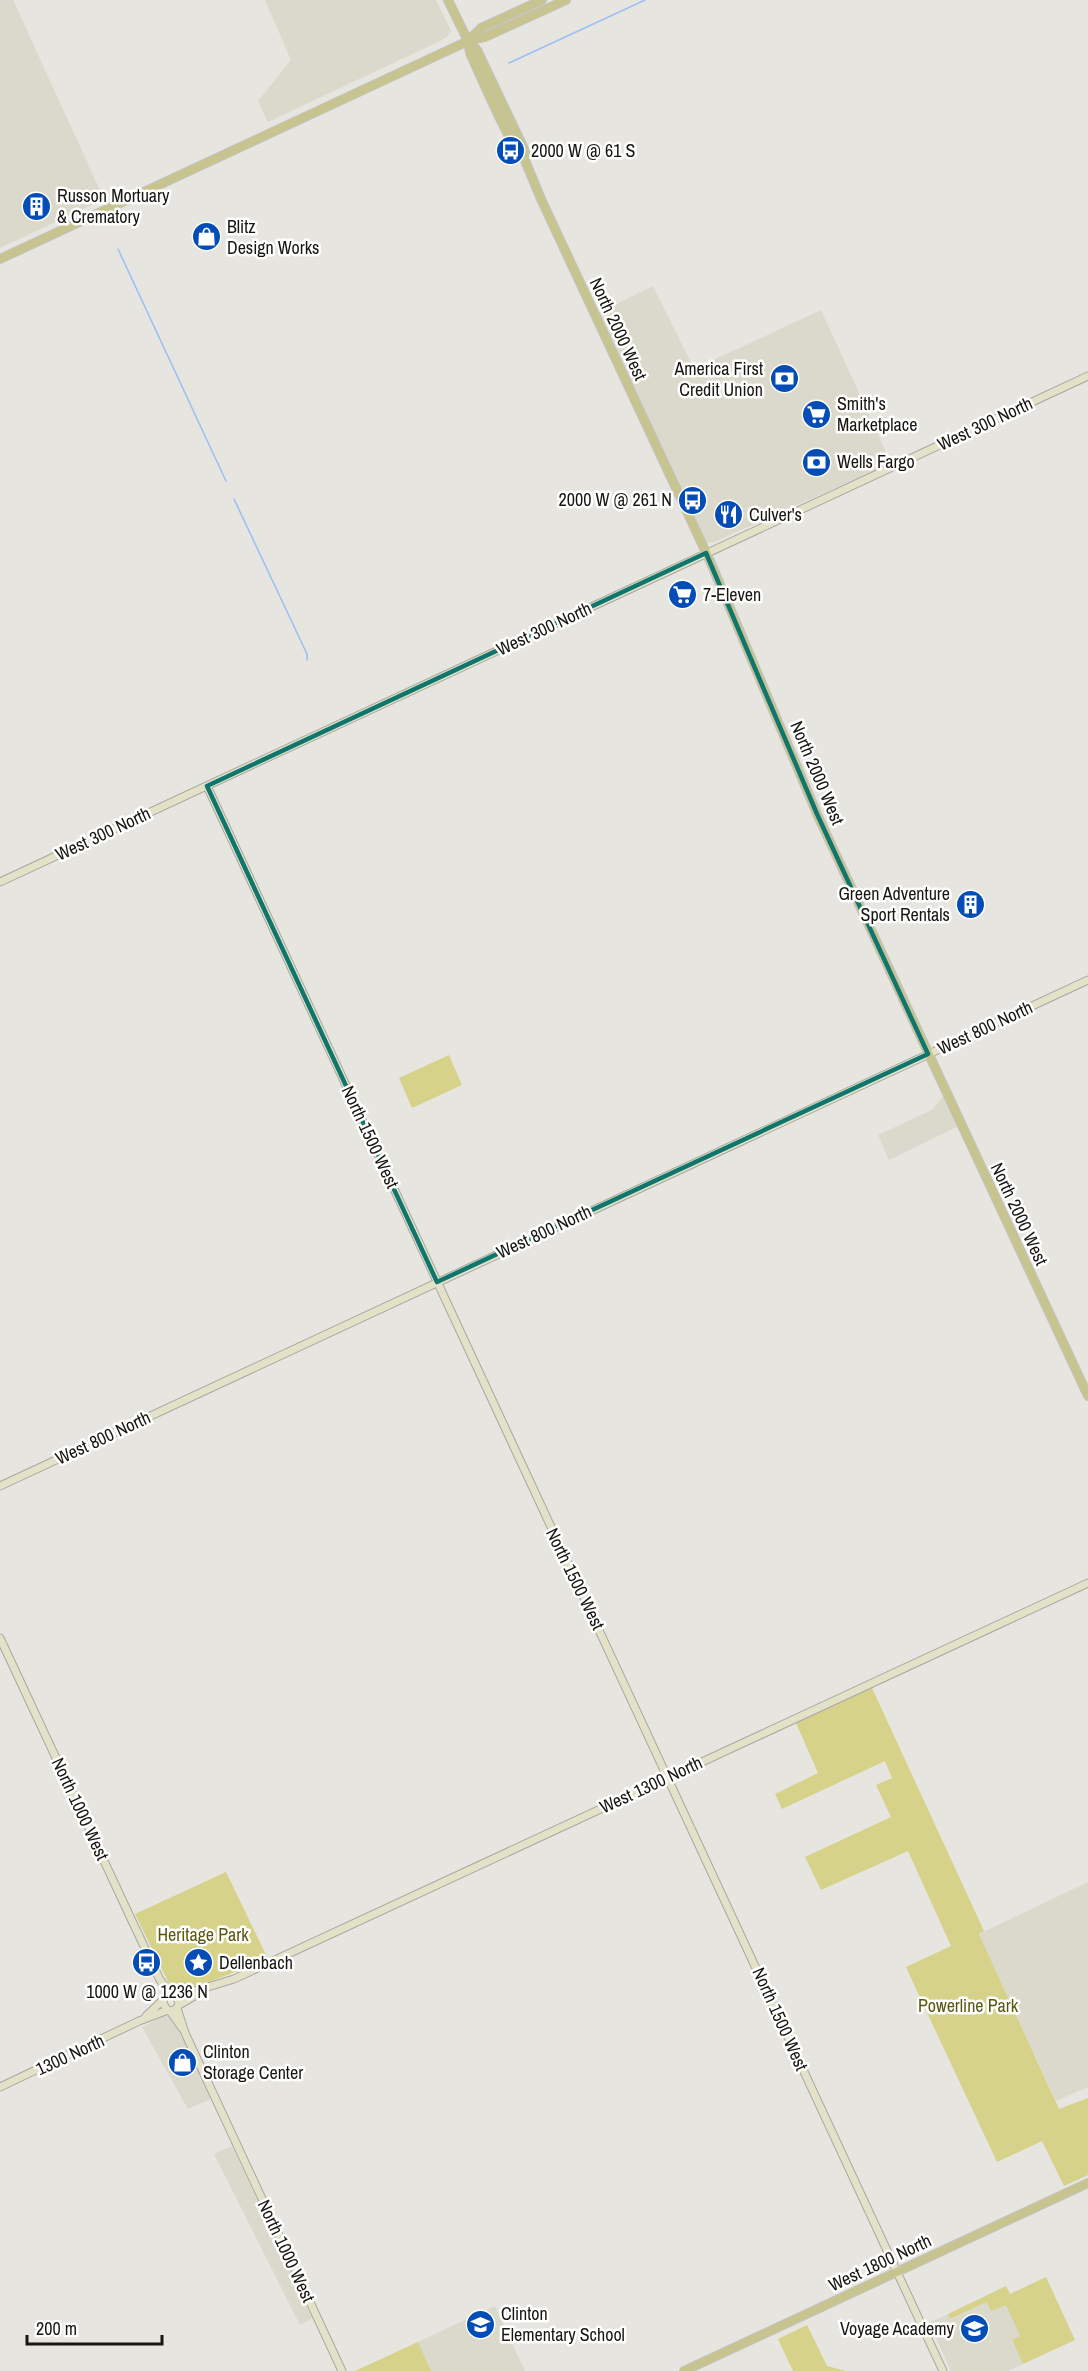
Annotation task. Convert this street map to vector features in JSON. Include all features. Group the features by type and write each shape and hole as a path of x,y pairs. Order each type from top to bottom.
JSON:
{"main road":[{"name":"North 2000 West","path":"447,0 468,41 470,53 505,128 518,154 524,158 706,553 817,814 1088,1396"},
{"path":"468,41 481,28 542,0"},
{"path":"0,259 468,41 485,37 566,0"},
{"name":"West 1800 North","path":"684,2371 1088,2183"}],"street":[{"name":"West 300 North","path":"0,882 1088,376"},
{"name":"North 1500 West","path":"207,786 944,2371"},
{"name":"West 800 North","path":"0,1486 1088,980"},
{"name":"West 1300 North","path":"168,1997 234,1979 1088,1582"},
{"name":"North 1000 West","path":"0,1638 168,1997"},
{"name":"West 1300 North","path":"173,2008 213,1986"},
{"path":"168,1997 173,2008"},
{"path":"168,1997 163,2006 173,2008"},
{"name":"1300 North","path":"139,2021 168,1997"},
{"name":"North 1000 West","path":"173,2008 342,2371"},
{"name":"1300 North","path":"0,2087 139,2021 173,2008"}],"highlighted area":[{"path":"706,553 817,814 928,1054 437,1282 207,786"}],"shaded area":[{"path":"0,0 13,0 104,199 0,248"},
{"path":"265,0 436,0 451,31 440,41 268,122 258,101 291,60"},
{"path":"653,286 694,369 821,310 891,463 714,542 706,543 598,313"},
{"path":"949,1089 965,1123 889,1160 878,1135 932,1110"},
{"path":"1088,1882 1088,2087 1056,2101 979,1934"},
{"path":"165,2015 173,2018 211,2099 188,2109 142,2027"},
{"path":"232,2146 312,2318 300,2325 214,2154"},
{"name":"Voyage Academy","path":"987,2302 1006,2304 1020,2336 1012,2341 1023,2364 1008,2371 951,2371 929,2323 948,2314 951,2319"},
{"name":"Clinton Elementary School","path":"495,2306 525,2371 431,2371 418,2342"}],"green space":[{"path":"449,1055 462,1085 412,1108 399,1078"},
{"name":"Powerline Park","path":"872,1688 984,1931 979,1934 1059,2109 1088,2098 1088,2175 1064,2186 1042,2141 997,2162 916,1989 906,1967 951,1946 908,1851 821,1890 805,1857 891,1817 876,1785 892,1778 885,1761 782,1809 775,1794 818,1773 796,1723"},
{"name":"Heritage Park","path":"226,1872 268,1959 183,1992 172,1990 135,1914"},
{"path":"1046,2277 1075,2340 1023,2364 1012,2340 1020,2336 1006,2305 991,2311 987,2302 950,2319 948,2314 1006,2286 1010,2294"},
{"path":"807,2325 827,2366 846,2371 793,2371 778,2339"},
{"path":"418,2342 431,2371 355,2371"}],"waterway":[{"path":"509,63 645,0"},
{"path":"118,249 226,481"},
{"path":"234,499 307,654 307,660"}],"place":[{"name":"2000 W @ 61 S","path":"510,151"},
{"name":"Russon Mortuary & Crematory","path":"36,206"},
{"name":"Blitz Design Works","path":"206,237"},
{"name":"America First Credit Union","path":"784,379"},
{"name":"Smith's Marketplace","path":"816,414"},
{"name":"Wells Fargo","path":"816,462"},
{"name":"2000 W @ 261 N","path":"693,500"},
{"name":"Culver's","path":"728,515"},
{"name":"7-Eleven","path":"682,595"},
{"name":"Green Adventure Sport Rentals","path":"971,904"},
{"name":"1000 W @ 1236 N","path":"147,1963"},
{"name":"Dellenbach","path":"198,1963"},
{"name":"Clinton Storage Center","path":"182,2062"},
{"name":"Clinton Elementary School","path":"480,2324"},
{"name":"Voyage Academy","path":"975,2329"}]}
